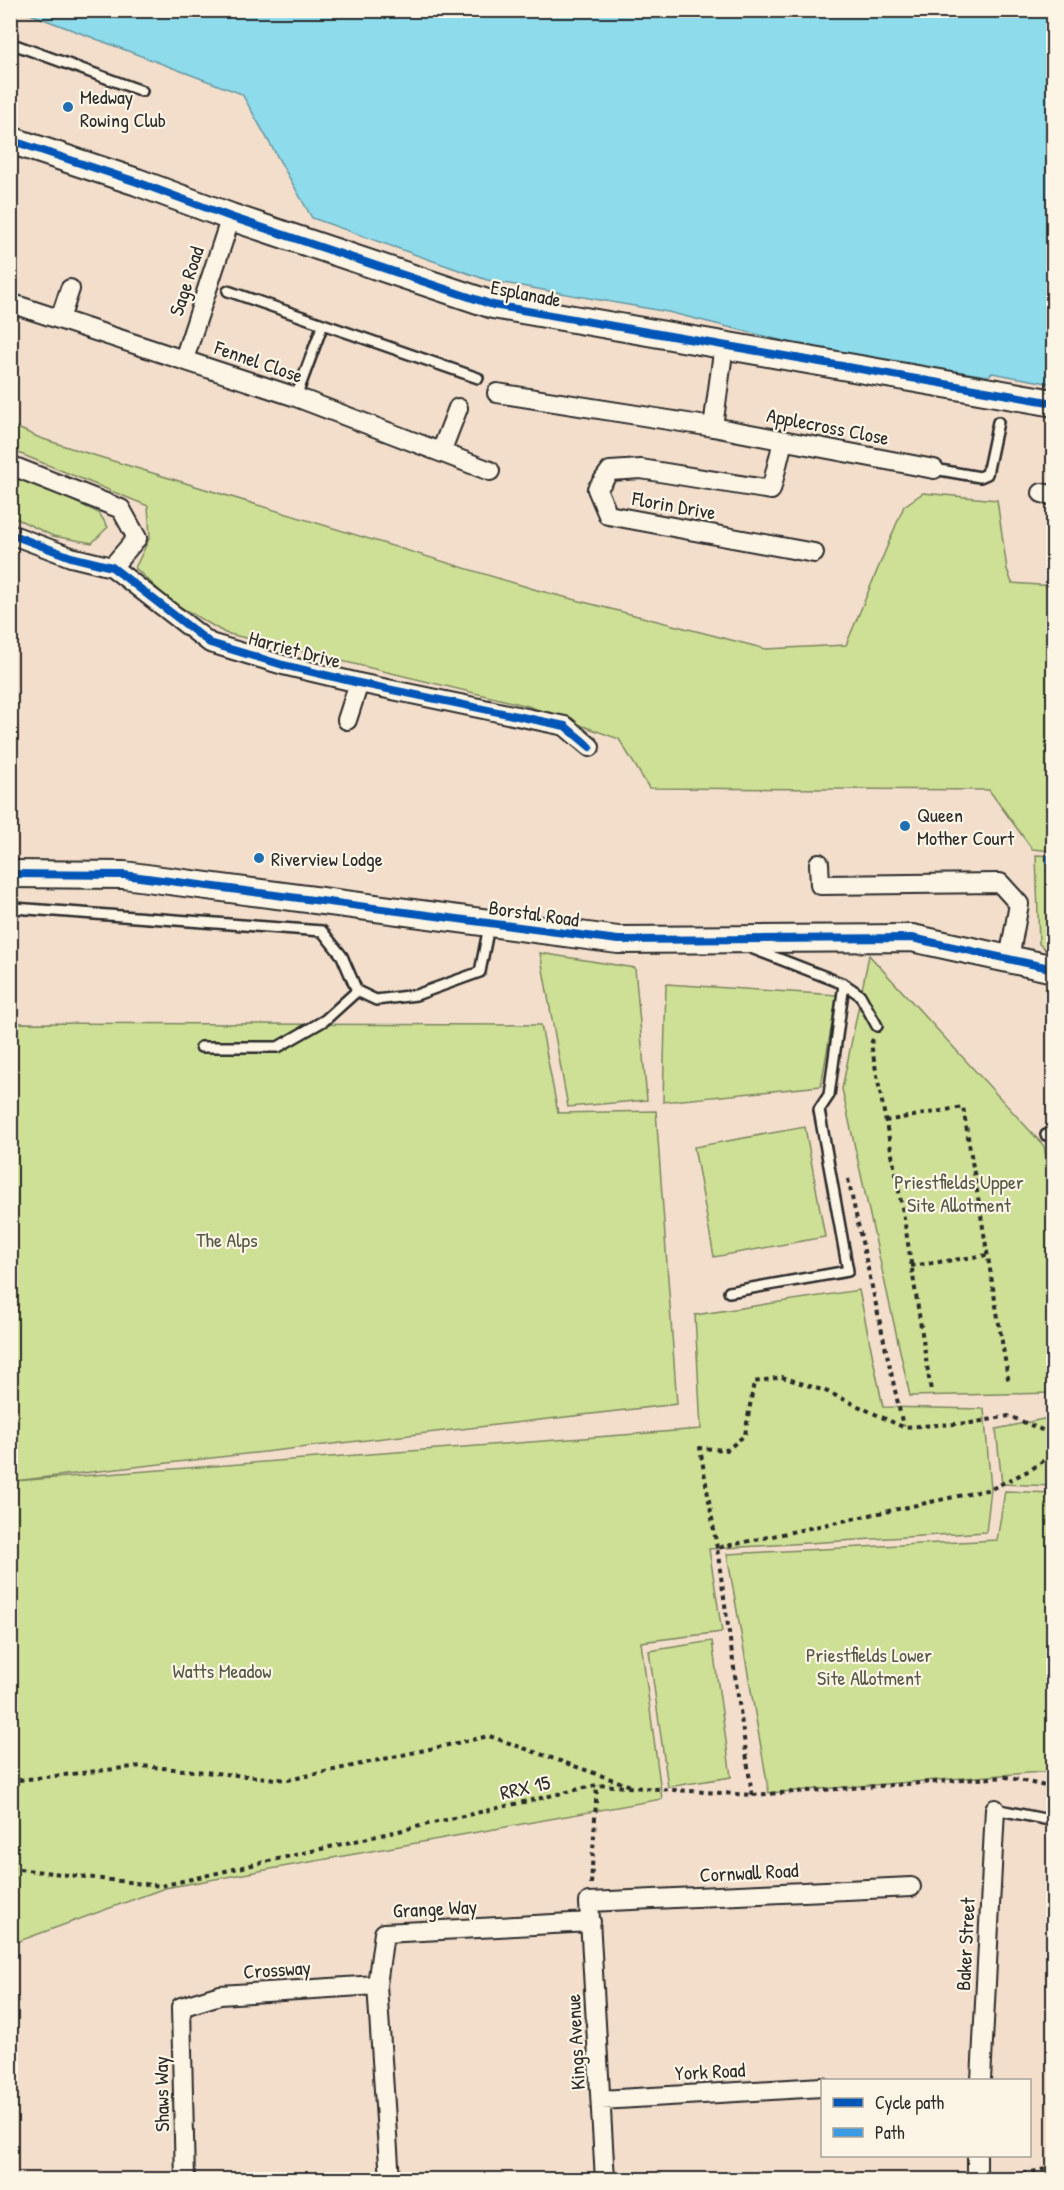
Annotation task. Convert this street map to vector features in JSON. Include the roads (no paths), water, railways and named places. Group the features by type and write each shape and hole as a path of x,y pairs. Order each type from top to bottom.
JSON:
{"street":[{"name":"Esplanade","path":"10,140 493,305 1053,403"},
{"name":"Sage Road","path":"184,359 231,217"},
{"path":"60,319 70,289"},
{"name":"Fennel Close","path":"10,303 296,397 490,471"},
{"path":"713,427 724,345"},
{"name":"Applecross Close","path":"497,393 713,427 934,469"},
{"path":"441,452 458,408"},
{"name":"Florin Drive","path":"783,441 771,490 641,469 610,471 597,489 608,515 814,553"},
{"path":"10,465 121,509 137,538 112,567"},
{"name":"Harriet Drive","path":"10,534 71,557 112,567 210,643 283,665 359,683 565,726 590,747"},
{"name":"Harriet Drive","path":"347,720 359,683"},
{"path":"819,863 820,885 1000,883 1019,904 1009,959"},
{"name":"Borstal Road","path":"10,873 124,875 618,940 912,938 1053,969"},
{"name":"Baker Street","path":"981,2079 995,1809"},
{"name":"Cornwall Road","path":"590,1902 911,1887"},
{"name":"Kings Avenue","path":"590,1902 605,2180"},
{"name":"Grange Way","path":"390,2180 377,1985 384,1934 591,1922"},
{"name":"Crossway","path":"181,2007 220,1995 377,1985"},
{"name":"Shaws Way","path":"181,2007 185,2180"},
{"name":"York Road","path":"601,2100 821,2087"},
{"path":"977,2157 977,2180"}],"lane":[{"path":"10,43 142,91"},
{"path":"228,291 478,378"},
{"path":"296,397 323,324"},
{"path":"934,469 980,477 987,474 998,422"},
{"path":"14,908 322,932 342,956 357,991 376,1000 416,995 480,972 490,923"},
{"path":"729,940 844,984 860,996 877,1026"},
{"path":"729,1292 848,1271 819,1110 829,1095 844,984"},
{"path":"201,1047 278,1047 325,1020 357,991"},
{"path":"995,1809 1053,1821"}],"water":[{"path":"22,11 1053,11 1053,384 992,373 988,376 828,352 668,312 487,280 312,218 242,94"}],"place":[{"name":"Medway Rowing Club","path":"68,107"},
{"name":"Queen Mother Court","path":"905,826"},
{"name":"Riverview Lodge","path":"259,858"}],"park label":[{"name":"Priestfields Upper Site Allotment","path":"959,1192"},
{"name":"The Alps","path":"227,1239"},
{"name":"Priestfields Lower Site Allotment","path":"869,1666"},
{"name":"Watts Meadow","path":"222,1670"}]}
